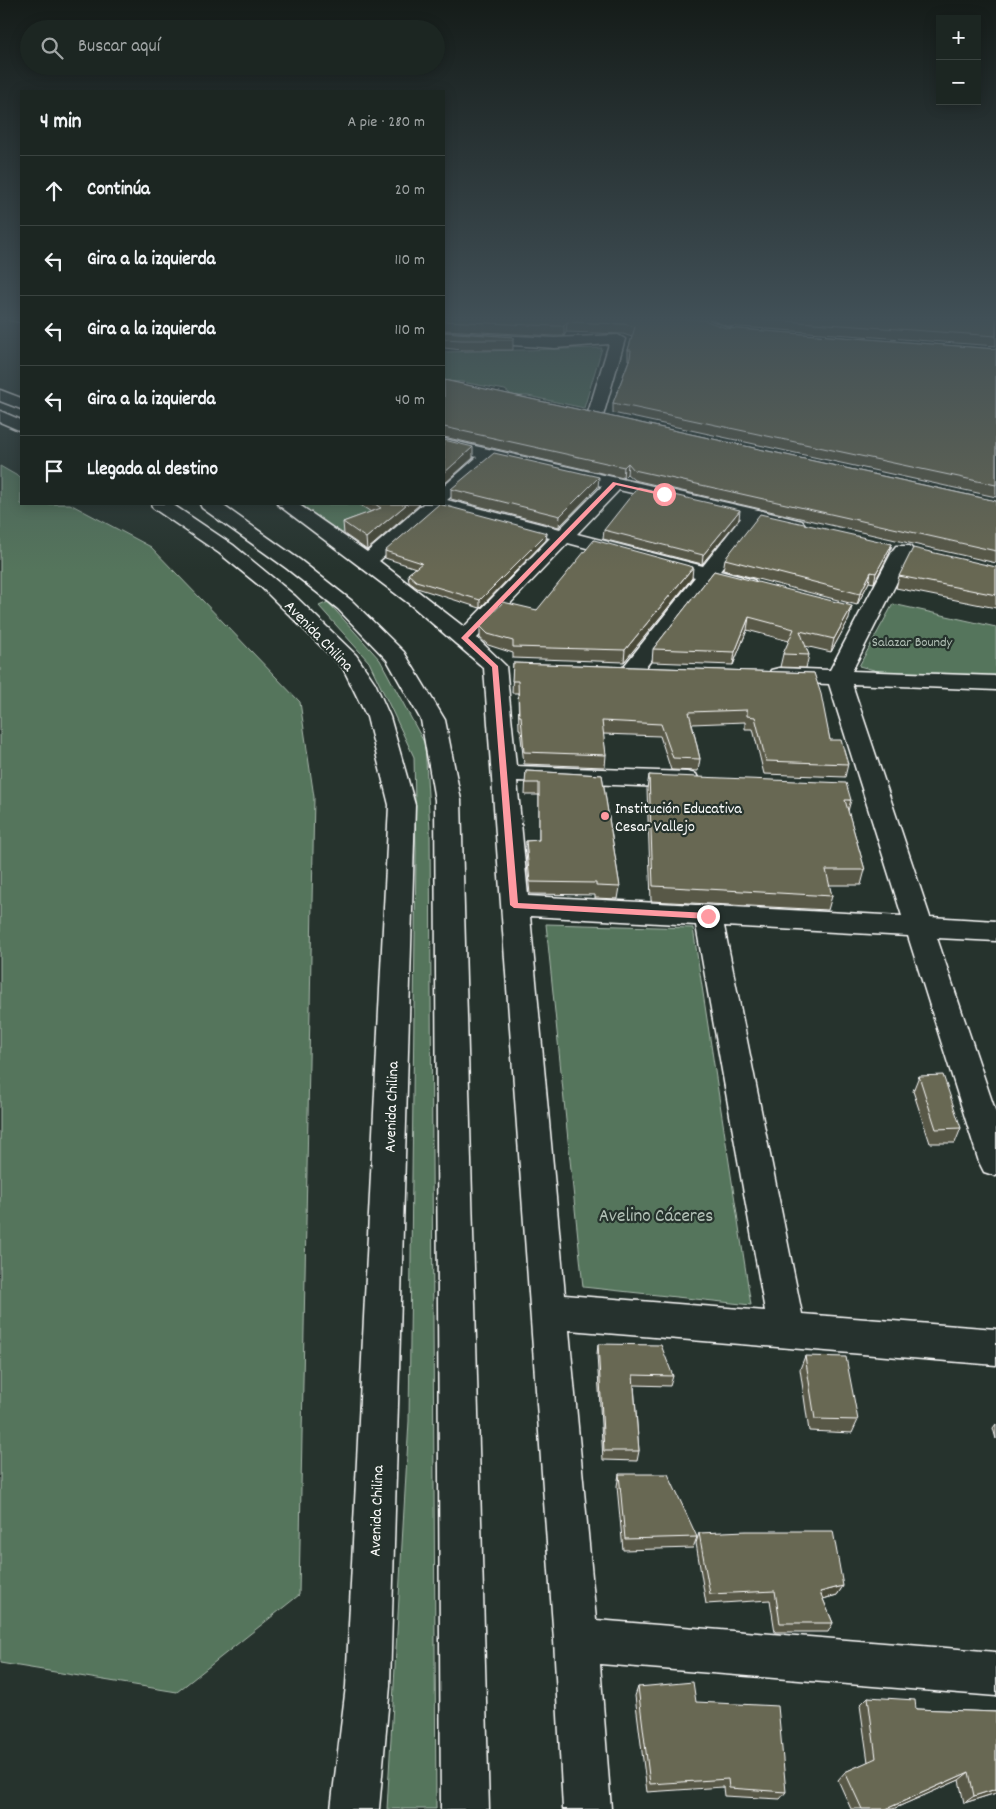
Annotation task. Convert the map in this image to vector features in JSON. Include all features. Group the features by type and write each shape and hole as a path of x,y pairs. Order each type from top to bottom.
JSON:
{"street":[{"path":"595,416 599,401"},
{"path":"576,412 615,421"},
{"path":"0,416 20,426"},
{"path":"445,444 810,528"},
{"path":"445,494 490,455"},
{"path":"465,638 615,483"},
{"name":"Avenida Chilina","path":"162,505 189,522 249,567 300,610 354,668 383,726 402,804 368,1686 356,1809"},
{"name":"Avenida Chilina","path":"210,505 293,564 345,605 396,657 416,688 433,720 448,800 465,1809"},
{"path":"287,505 368,562 505,667 504,773 576,1640 587,1809"},
{"path":"368,562 433,505"},
{"path":"445,505 765,588"},
{"path":"660,672 621,670 708,574 754,515"},
{"path":"903,550 860,613 838,677 864,788 986,1103 996,1162"},
{"path":"759,675 996,683"},
{"path":"504,773 708,781"},
{"path":"514,905 996,932"},
{"path":"708,916 787,1330"},
{"path":"548,1310 996,1347"},
{"path":"576,1640 996,1674"}],"green space":[{"path":"553,401 586,401 584,408"},
{"path":"0,466 20,477 20,505 72,505 151,547 300,702 314,797 299,1595 177,1692 0,1663"},
{"path":"301,505 366,505 379,514 364,524 342,533"},
{"path":"328,602 380,660 425,744 430,829 436,1809 387,1809 409,1421 416,852 414,757 369,662 319,606"},
{"name":"Salazar Boundy","path":"893,604 996,627 996,677 889,674 859,666"},
{"name":"Avelino Cáceres","path":"546,924 693,928 751,1305 583,1287"}],"building":[{"path":"445,401 542,401 996,501 996,551 634,470 628,463 624,467 445,427"},
{"path":"614,401 996,401 996,485 613,403"},
{"path":"445,440 473,447 445,472"},
{"path":"494,453 599,477 560,516 451,489"},
{"path":"638,487 740,510 703,555 604,530"},
{"path":"376,505 406,505 366,538 343,522 381,508"},
{"path":"438,505 547,533 480,600 416,581 408,574 422,563 385,551"},
{"path":"760,514 892,544 876,573 871,572 860,594 725,559"},
{"path":"594,540 693,567 625,650 513,647 513,641 488,634 480,626 503,602 537,610"},
{"path":"913,548 996,567 996,595 899,576"},
{"path":"714,571 852,606 834,639 800,631 809,655 783,654 794,629 749,617 735,652 653,649"},
{"path":"513,663 814,673 821,694 830,740 841,740 848,764 766,761 755,717 747,716 747,710 689,712 700,759 673,758 661,724 602,721 606,755 524,752 521,716 519,716 518,681 512,681"},
{"path":"526,771 602,775 620,887 596,886 596,883 530,882 526,841 539,840 539,783 525,783"},
{"path":"649,775 846,783 851,800 845,800 865,870 826,870 832,896 653,886"},
{"path":"943,1075 961,1128 936,1129 919,1076"},
{"path":"598,1344 661,1345 673,1376 633,1375 639,1451 604,1451"},
{"path":"805,1356 846,1357 858,1420 815,1419"},
{"path":"619,1474 668,1474 697,1537 625,1539"},
{"path":"833,1531 843,1586 820,1592 833,1623 780,1623 775,1591 710,1594 699,1533"},
{"path":"693,1682 696,1702 778,1706 786,1792 729,1788 728,1779 650,1784 638,1687"},
{"path":"868,1697 915,1700 916,1709 996,1712 996,1789 974,1796 969,1772 886,1809 862,1809 845,1772 876,1758"}],"place":[{"name":"Institución Educativa Cesar Vallejo","path":"605,816"}],"route":[{"path":"664,494 615,483 465,638 495,666 514,905 708,916"}]}
